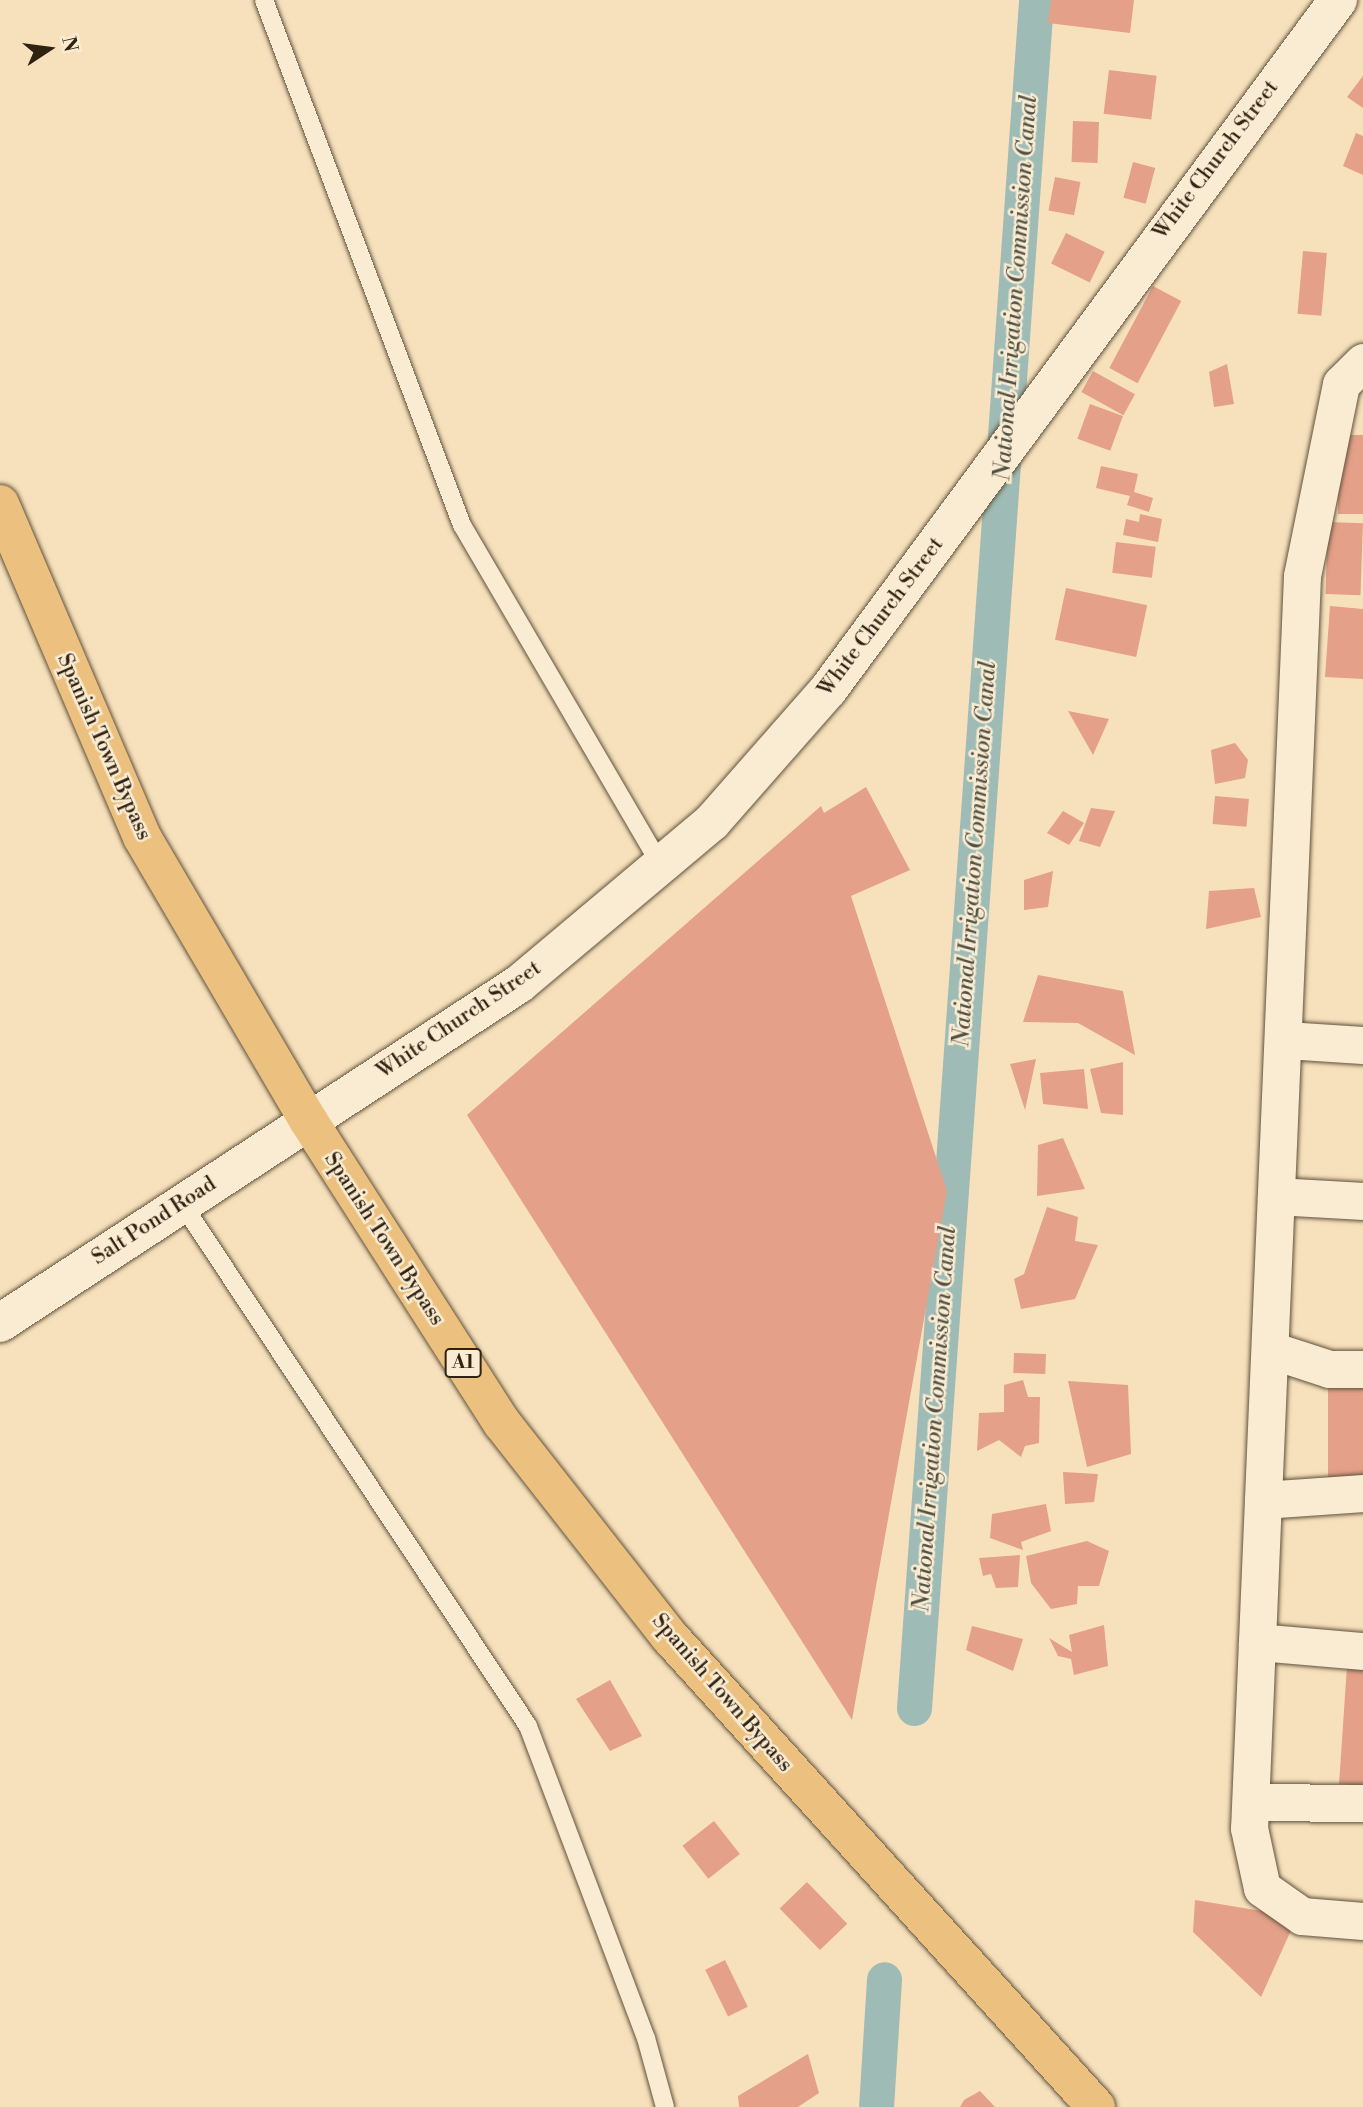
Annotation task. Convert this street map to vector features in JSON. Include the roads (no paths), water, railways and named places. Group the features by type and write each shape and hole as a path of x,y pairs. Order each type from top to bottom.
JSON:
{"main road":[{"name":"Spanish Town Bypass","path":"0,504 142,837 308,1120 502,1423 669,1636 1096,2107"}],"street":[{"name":"White Church Street","path":"308,1120 519,985 712,822 828,690 1338,0"},
{"path":"1363,362 1341,384 1302,576 1285,1040 1251,1802 1262,1888 1302,1916 1363,1921"},
{"path":"1285,1040 1363,1045"},
{"name":"Salt Pond Road","path":"0,1323 308,1120"},
{"path":"1276,1196 1363,1201"},
{"path":"1271,1350 1329,1369 1363,1369"},
{"path":"1263,1500 1363,1493"},
{"path":"1258,1642 1363,1651"},
{"path":"1251,1802 1363,1803"}],"lane":[{"path":"264,0 462,525 661,865"},
{"path":"181,1202 528,1726 646,2038 665,2107"}],"waterway":[{"name":"National Irrigation Commission Canal","path":"914,1708 1036,0"},
{"path":"876,2107 884,1979"}]}
